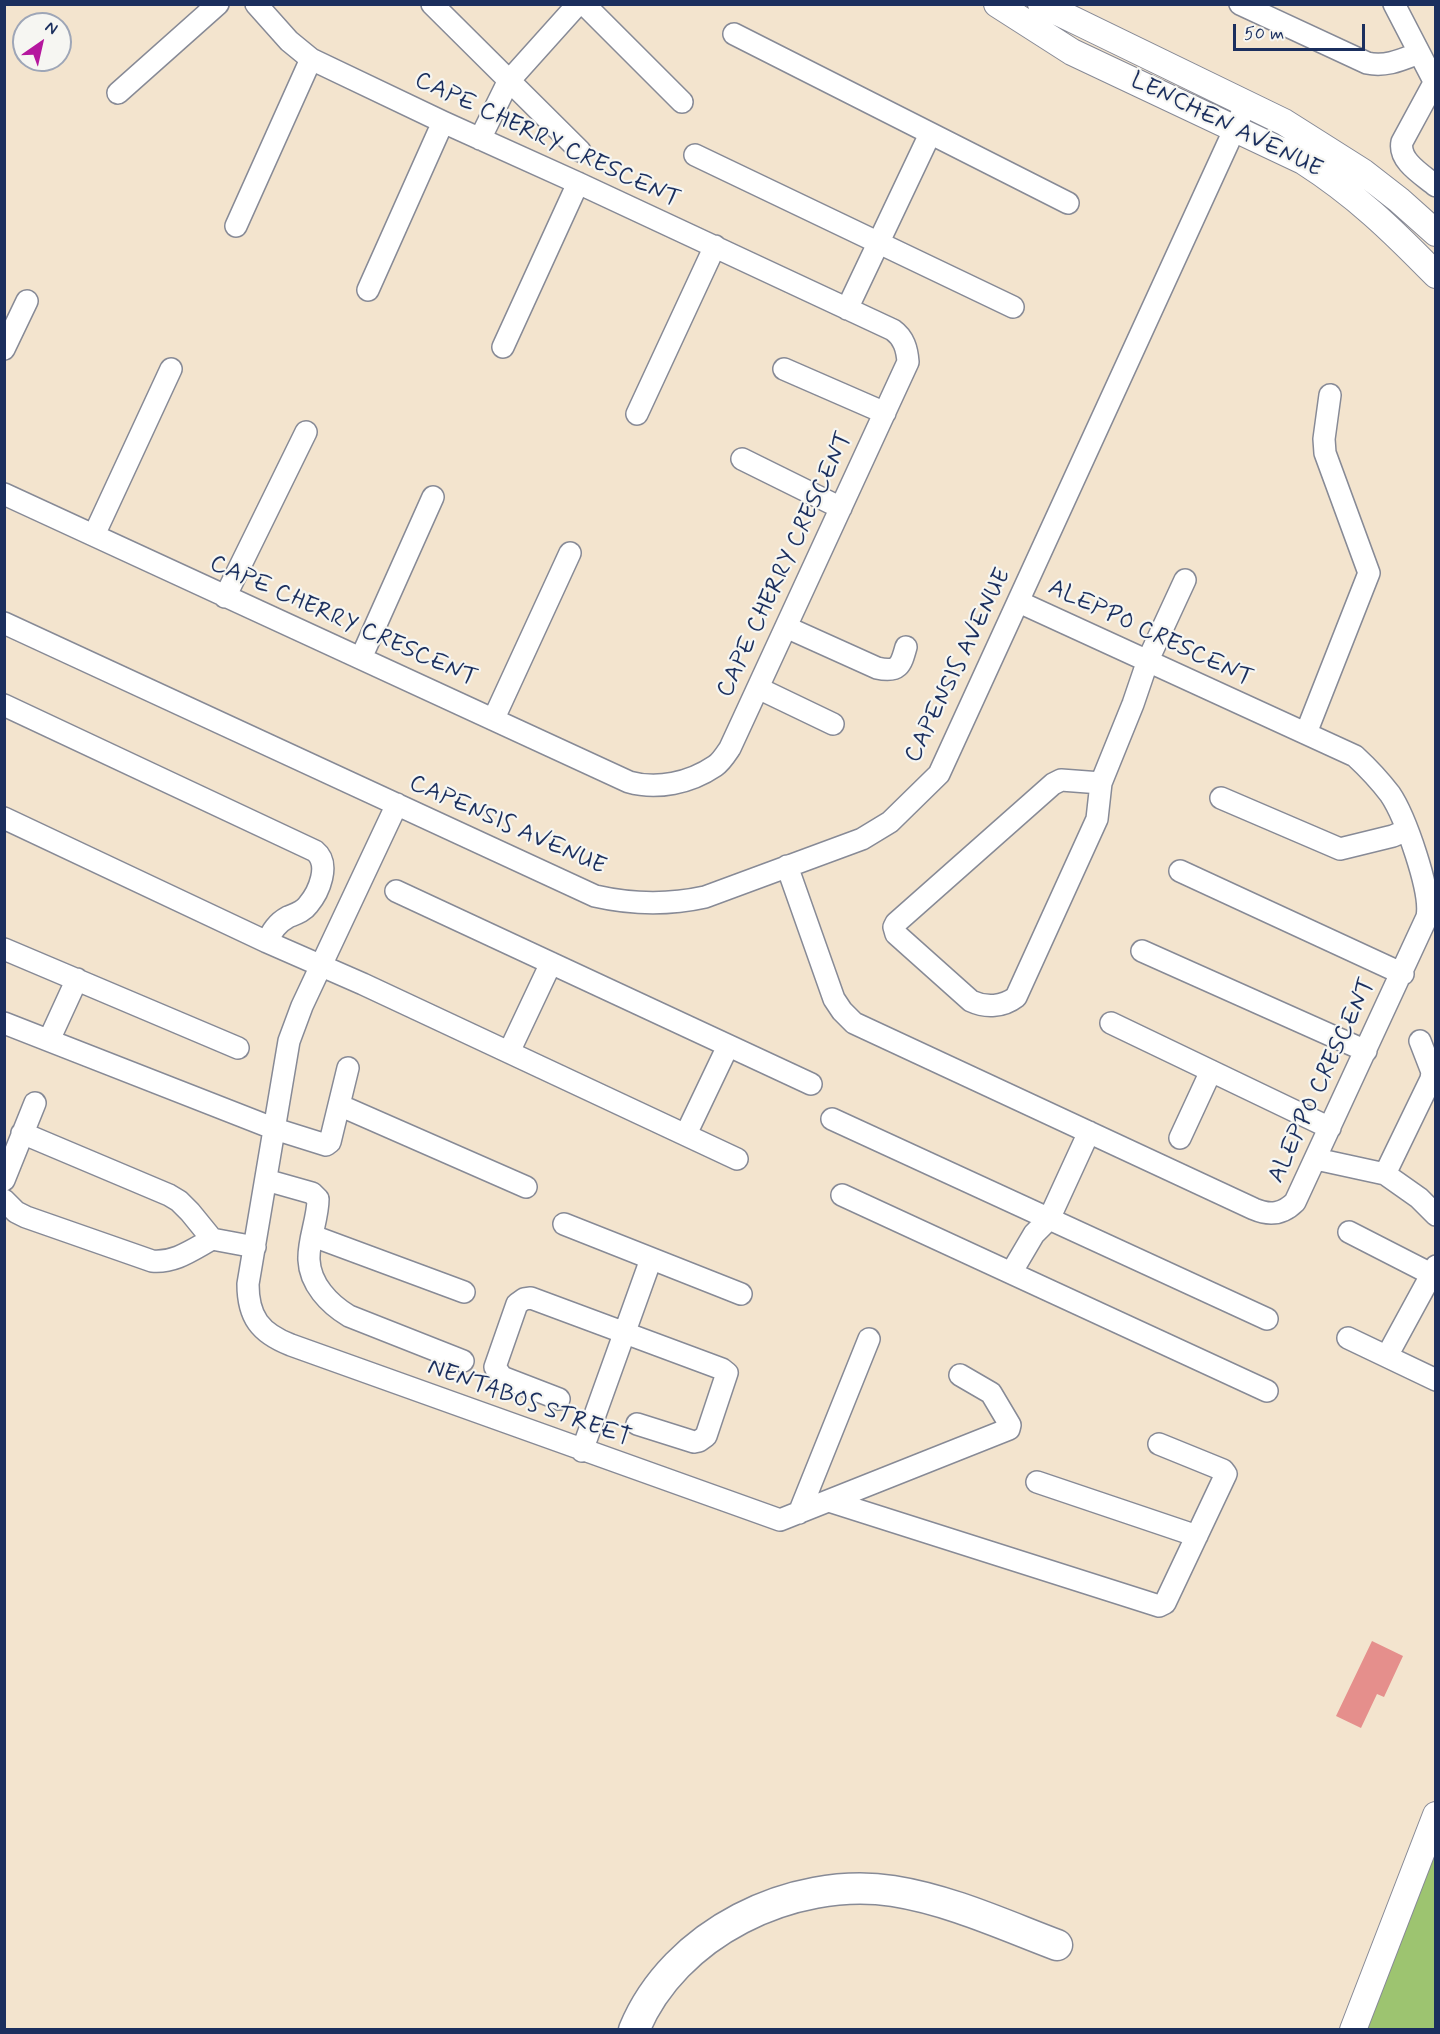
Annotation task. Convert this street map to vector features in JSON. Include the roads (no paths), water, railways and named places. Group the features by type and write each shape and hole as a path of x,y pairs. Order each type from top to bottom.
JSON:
{"highway":[{"path":"634,2030 656,1990 681,1961 715,1933 750,1912 794,1897 843,1889 892,1891 956,1906 1057,1945"}],"main road":[{"name":"LENCHEN AVENUE","path":"997,4 1072,52 1303,160 1334,181 1381,219 1436,275"},
{"name":"LENCHEN AVENUE","path":"1041,4 1284,122 1363,172 1436,233"},
{"path":"1353,2030 1436,1815"},
{"path":"1416,1870 1436,1834"}],"street":[{"path":"118,93 218,4"},
{"name":"CAPE CHERRY CRESCENT","path":"4,494 629,782 643,786 662,786 693,777 717,765 730,748 908,362 906,346 893,330 311,59 289,41 256,4"},
{"path":"432,4 580,151"},
{"path":"480,139 508,82 578,4"},
{"path":"584,4 682,102"},
{"path":"1394,4 1435,84 1402,142 1402,154 1436,186"},
{"path":"1254,7 1367,63 1388,64 1419,53"},
{"path":"734,34 1068,203"},
{"path":"236,226 311,59"},
{"name":"CAPENSIS AVENUE","path":"4,623 595,896 612,900 647,902 686,901 716,894 862,839 890,822 934,781 943,766 1246,104"},
{"path":"368,290 443,122"},
{"path":"847,309 930,134"},
{"path":"695,156 1013,307"},
{"path":"503,347 578,183"},
{"path":"637,414 715,246"},
{"path":"4,349 27,301"},
{"path":"94,535 171,369"},
{"path":"784,369 885,412"},
{"path":"1306,733 1369,573 1325,453 1324,439 1330,395"},
{"path":"225,597 306,432"},
{"path":"742,459 839,512"},
{"path":"765,482 839,512"},
{"path":"361,658 433,497"},
{"path":"494,718 570,553"},
{"path":"1101,783 1061,780 1053,784 897,923 894,927 896,934 966,998 976,1004 1001,1006 1016,997 1097,819 1101,783 1134,704 1148,660 1185,580"},
{"name":"ALEPPO CRESCENT","path":"787,866 834,999 842,1011 863,1029 1262,1212 1286,1210 1295,1202 1426,922 1429,907 1428,870 1390,794 1355,756 1019,602"},
{"path":"786,627 887,670 895,669 902,662 906,646"},
{"path":"758,688 833,724"},
{"path":"4,705 320,855 323,867 314,897 307,907 278,924 267,942"},
{"path":"1221,798 1340,849 1348,849 1407,830"},
{"path":"4,1200 16,1212 152,1262 166,1262 180,1257 212,1239 255,1247 289,1041 302,1006 397,804"},
{"path":"4,818 737,1159"},
{"path":"1180,872 1402,974"},
{"path":"396,891 811,1084"},
{"path":"4,949 238,1048"},
{"path":"1143,951 1366,1051"},
{"path":"509,1052 550,963"},
{"path":"50,1040 77,980"},
{"path":"4,1023 275,1129 327,1145 330,1142 348,1068"},
{"path":"1111,1023 1330,1128"},
{"path":"1385,1174 1431,1079 1432,1072 1420,1041"},
{"path":"686,1134 728,1046"},
{"path":"1180,1138 1211,1071"},
{"path":"6,1168 35,1103"},
{"path":"339,1104 526,1187"},
{"path":"832,1119 1268,1318"},
{"path":"1011,1273 1034,1234 1049,1219 1089,1132"},
{"path":"22,1133 169,1195 190,1212 212,1239"},
{"path":"1316,1159 1385,1174 1419,1198 1436,1215"},
{"path":"266,1180 316,1196 318,1201 309,1260 313,1277 333,1306 349,1316 462,1361"},
{"path":"842,1195 1267,1391"},
{"path":"564,1224 741,1294"},
{"path":"1349,1232 1433,1270 1387,1356"},
{"path":"312,1236 464,1292"},
{"name":"NENTABOS STREET","path":"255,1247 248,1284 248,1301 262,1330 279,1341 582,1451 790,1517"},
{"path":"582,1451 651,1260"},
{"path":"560,1399 502,1377 496,1371 495,1367 517,1304 524,1299 531,1298 722,1369 727,1376 706,1436 699,1442 637,1424"},
{"path":"1348,1338 1436,1380"},
{"path":"790,1517 868,1339"},
{"path":"790,1517 1009,1429 1010,1425 991,1393 960,1375"},
{"path":"829,1501 1159,1606 1165,1603 1225,1473 1223,1470 1159,1444"},
{"path":"1037,1482 1197,1536"}]}
